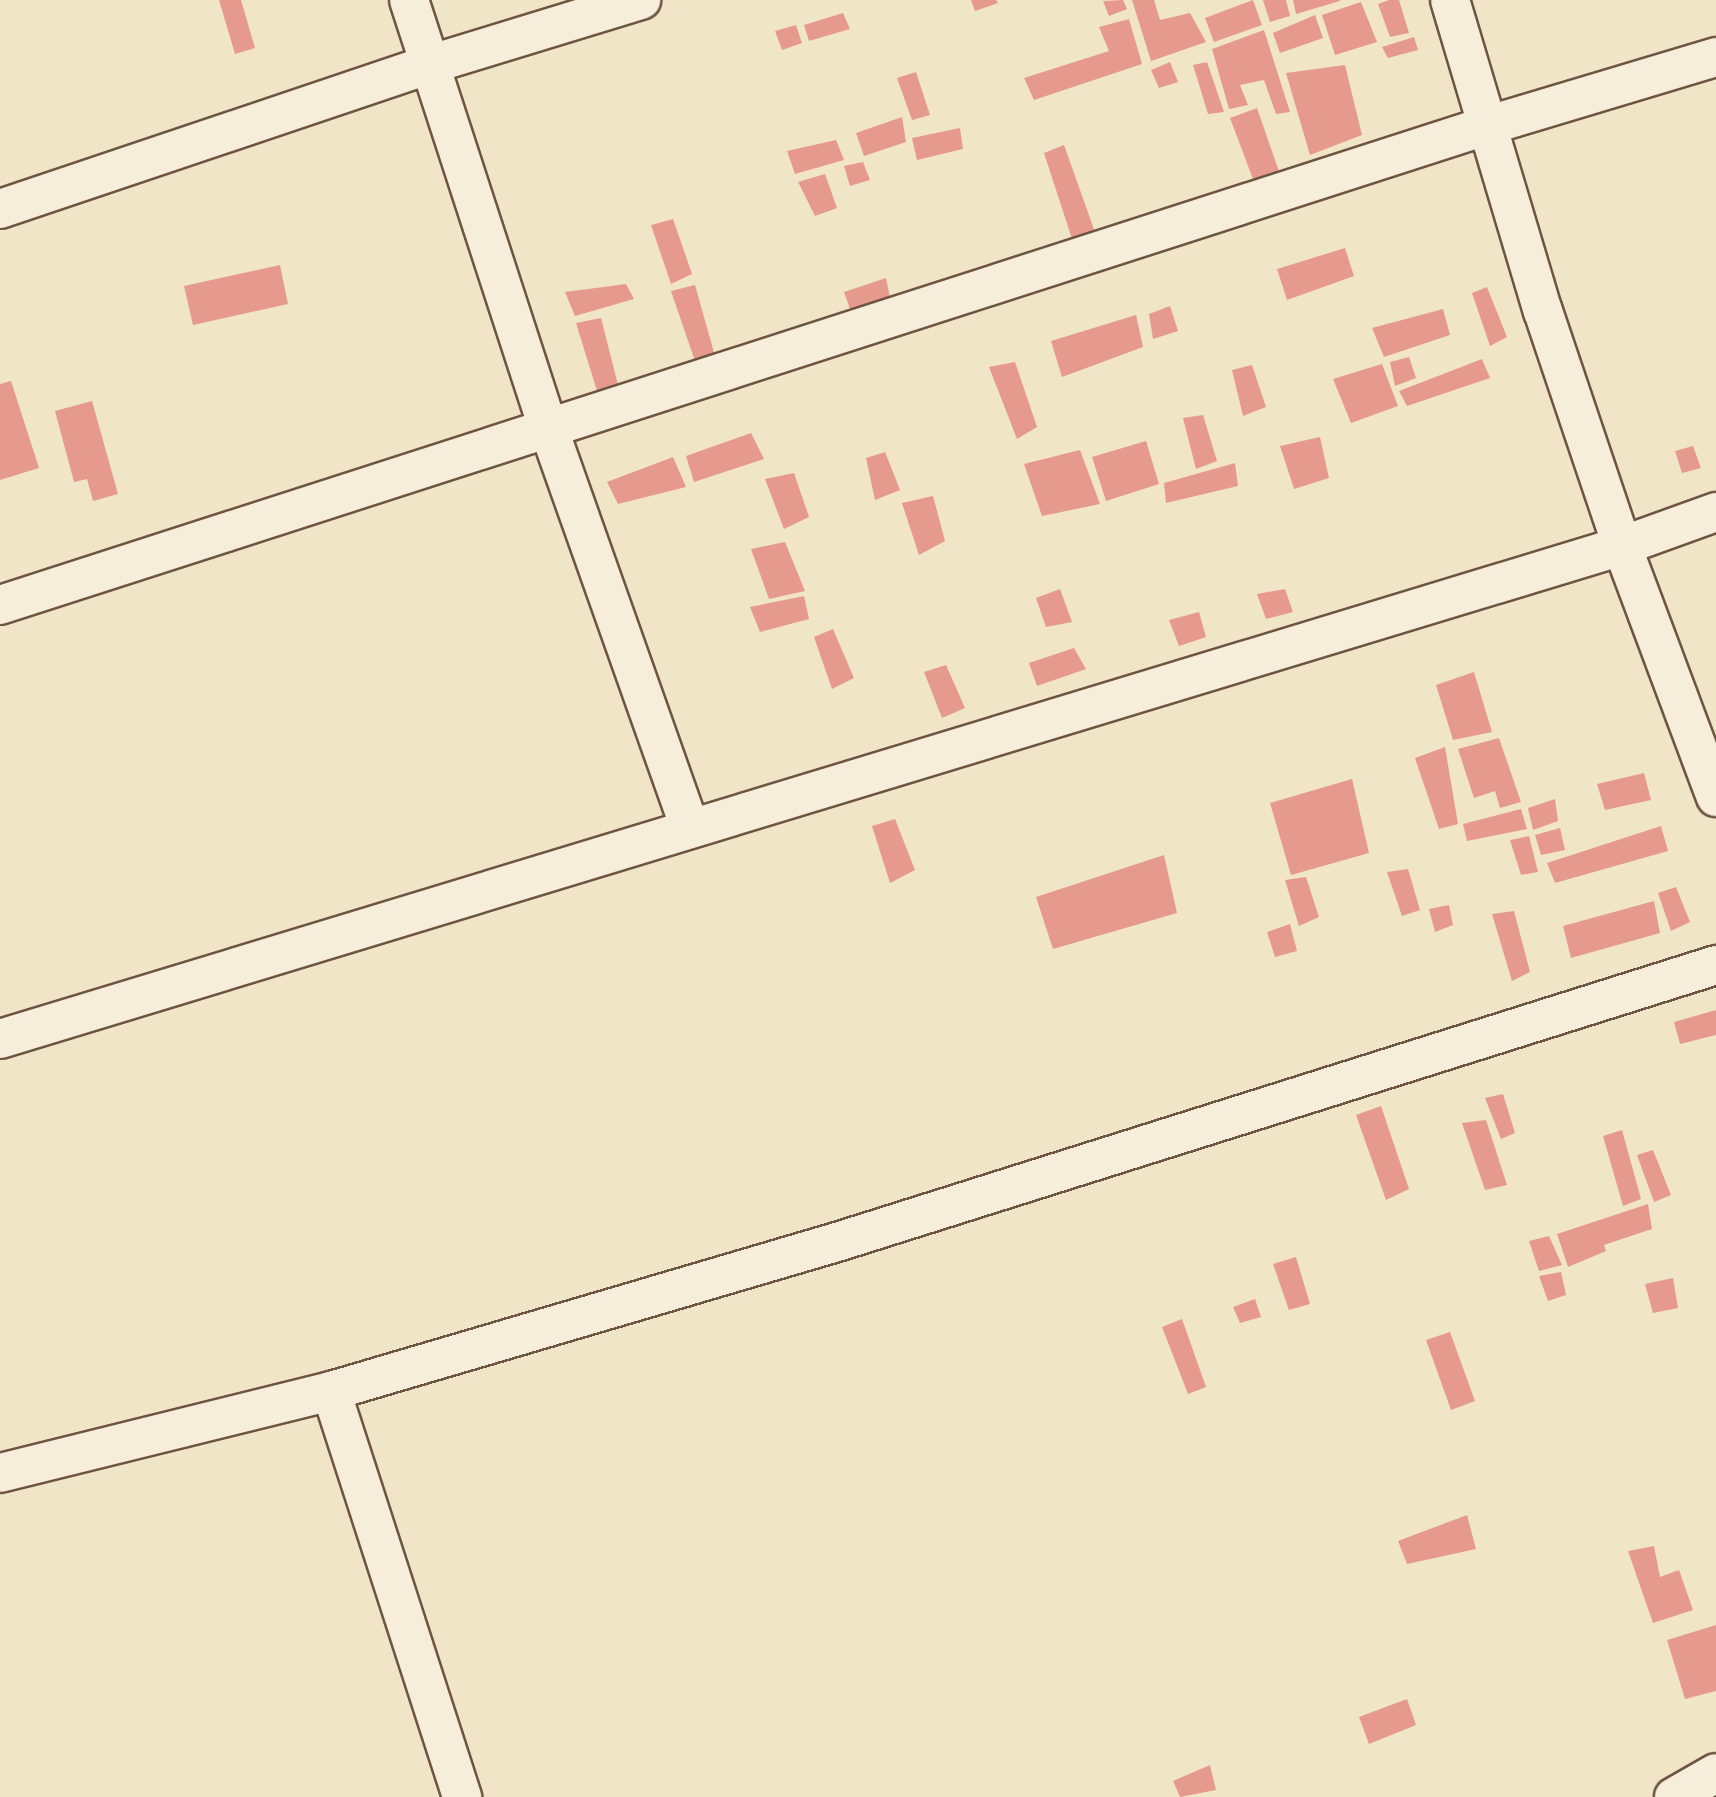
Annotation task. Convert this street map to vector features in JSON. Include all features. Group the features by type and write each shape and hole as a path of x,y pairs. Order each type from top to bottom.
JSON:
{"street":[{"path":"409,0 548,427 690,829"},
{"path":"0,209 428,65 641,0"},
{"path":"1450,0 1486,126 1622,546 1716,797"},
{"path":"0,605 1486,126 1716,57"},
{"path":"0,1039 1622,546 1716,512"},
{"path":"0,1473 331,1391 836,1242 1716,965"},
{"path":"331,1391 462,1797"},
{"path":"1674,1797 1716,1773"}],"building":[{"path":"219,0 241,0 255,48 235,54"},
{"path":"971,0 996,0 998,3 975,11"},
{"path":"1123,0 1127,9 1109,16 1103,1"},
{"path":"1132,0 1154,0 1160,20 1190,13 1206,42 1151,61"},
{"path":"1253,0 1262,25 1214,42 1205,18"},
{"path":"1263,0 1286,0 1290,16 1270,22"},
{"path":"1293,0 1340,0 1340,1 1296,14"},
{"path":"1399,0 1409,33 1390,37 1378,4"},
{"path":"1361,2 1377,42 1335,55 1322,15"},
{"path":"843,13 850,29 809,41 804,25"},
{"path":"1315,15 1323,38 1280,53 1273,33"},
{"path":"1129,19 1142,64 1034,100 1024,78 1109,51 1099,27"},
{"path":"796,25 802,43 782,50 775,31"},
{"path":"1264,30 1290,112 1276,114 1264,80 1240,85 1248,105 1229,109 1212,49"},
{"path":"1414,37 1418,50 1388,58 1382,47"},
{"path":"1170,62 1178,82 1159,88 1151,70"},
{"path":"1207,62 1224,112 1208,114 1193,65"},
{"path":"1345,65 1362,135 1310,155 1286,73"},
{"path":"916,72 930,115 912,120 897,78"},
{"path":"1257,108 1281,177 1256,187 1230,118"},
{"path":"902,117 906,142 864,156 856,133"},
{"path":"960,128 963,149 917,160 912,138"},
{"path":"836,140 844,160 795,174 787,151"},
{"path":"1064,145 1096,235 1074,245 1044,153"},
{"path":"863,162 870,180 850,186 844,166"},
{"path":"825,174 837,208 815,216 798,182"},
{"path":"673,219 692,274 671,284 651,225"},
{"path":"1345,248 1354,276 1287,300 1277,269"},
{"path":"280,265 288,304 193,325 184,286"},
{"path":"886,278 891,302 852,315 844,292"},
{"path":"626,284 634,299 575,316 565,292"},
{"path":"695,285 715,356 696,364 671,291"},
{"path":"1487,287 1507,337 1490,346 1472,293"},
{"path":"1170,306 1178,331 1153,339 1149,314"},
{"path":"1443,309 1450,335 1384,357 1372,328"},
{"path":"1136,315 1143,347 1062,377 1051,341"},
{"path":"601,318 618,385 597,391 576,323"},
{"path":"1409,357 1416,378 1395,386 1390,362"},
{"path":"1482,359 1490,378 1407,406 1399,391"},
{"path":"1015,362 1037,427 1017,439 989,367"},
{"path":"1382,364 1398,406 1351,423 1333,379"},
{"path":"1252,365 1266,407 1243,416 1232,370"},
{"path":"11,381 39,468 0,480 0,384"},
{"path":"92,401 118,494 93,501 87,479 74,482 55,411"},
{"path":"1203,415 1217,461 1196,469 1183,418"},
{"path":"751,433 764,459 694,482 686,456"},
{"path":"1320,437 1329,478 1294,489 1280,446"},
{"path":"1146,441 1159,484 1106,501 1092,457"},
{"path":"1693,446 1701,468 1682,473 1675,451"},
{"path":"1080,450 1100,504 1042,516 1024,464"},
{"path":"885,452 900,490 875,500 866,458"},
{"path":"673,457 686,487 618,504 607,482"},
{"path":"1235,463 1238,486 1166,503 1164,483"},
{"path":"794,473 809,517 784,529 765,479"},
{"path":"933,496 945,541 919,555 902,503"},
{"path":"785,542 805,591 769,599 751,549"},
{"path":"1060,589 1072,622 1046,627 1036,598"},
{"path":"1285,589 1293,612 1266,619 1257,594"},
{"path":"804,596 809,619 760,632 750,607"},
{"path":"1199,612 1206,637 1179,646 1169,620"},
{"path":"833,629 854,678 832,689 814,637"},
{"path":"1074,648 1086,669 1037,686 1029,663"},
{"path":"946,665 965,708 942,718 924,672"},
{"path":"1474,672 1492,732 1453,740 1436,685"},
{"path":"1499,738 1521,802 1500,808 1495,791 1474,798 1458,749"},
{"path":"1445,747 1458,824 1439,829 1415,758"},
{"path":"1644,773 1651,800 1605,810 1597,784"},
{"path":"1352,779 1369,853 1291,875 1270,803"},
{"path":"1555,799 1558,821 1533,830 1528,808"},
{"path":"1521,809 1527,829 1467,841 1463,824"},
{"path":"895,819 915,870 890,883 872,826"},
{"path":"1661,826 1668,851 1555,883 1547,863"},
{"path":"1560,828 1565,850 1541,855 1535,835"},
{"path":"1529,836 1538,872 1521,875 1510,840"},
{"path":"1164,855 1177,913 1053,949 1036,897"},
{"path":"1408,869 1420,910 1402,916 1387,872"},
{"path":"1306,877 1319,917 1299,926 1285,880"},
{"path":"1676,887 1690,922 1671,931 1658,893"},
{"path":"1654,901 1660,933 1571,958 1563,926"},
{"path":"1449,905 1453,925 1435,932 1429,909"},
{"path":"1514,911 1530,972 1512,981 1492,914"},
{"path":"1290,924 1297,951 1275,957 1267,932"},
{"path":"1716,1010 1716,1035 1680,1044 1674,1022"},
{"path":"1503,1094 1515,1133 1501,1139 1485,1098"},
{"path":"1381,1106 1409,1189 1386,1200 1356,1115"},
{"path":"1486,1120 1507,1185 1485,1190 1462,1123"},
{"path":"1622,1130 1641,1199 1623,1206 1603,1136"},
{"path":"1653,1150 1671,1195 1654,1202 1637,1155"},
{"path":"1648,1204 1652,1229 1604,1245 1606,1251 1568,1267 1557,1234"},
{"path":"1549,1236 1562,1265 1539,1271 1529,1241"},
{"path":"1296,1257 1310,1304 1289,1310 1273,1264"},
{"path":"1561,1272 1566,1295 1548,1301 1539,1276"},
{"path":"1673,1278 1678,1308 1653,1313 1645,1284"},
{"path":"1255,1299 1261,1317 1240,1323 1233,1307"},
{"path":"1182,1319 1206,1387 1188,1394 1162,1327"},
{"path":"1450,1332 1475,1401 1451,1410 1426,1340"},
{"path":"1467,1515 1476,1549 1407,1564 1398,1541"},
{"path":"1654,1546 1660,1577 1679,1570 1693,1610 1653,1623 1628,1551"},
{"path":"1716,1625 1716,1691 1685,1699 1667,1640"},
{"path":"1407,1699 1416,1725 1369,1744 1359,1717"},
{"path":"1210,1765 1216,1790 1180,1797 1173,1781"}]}
